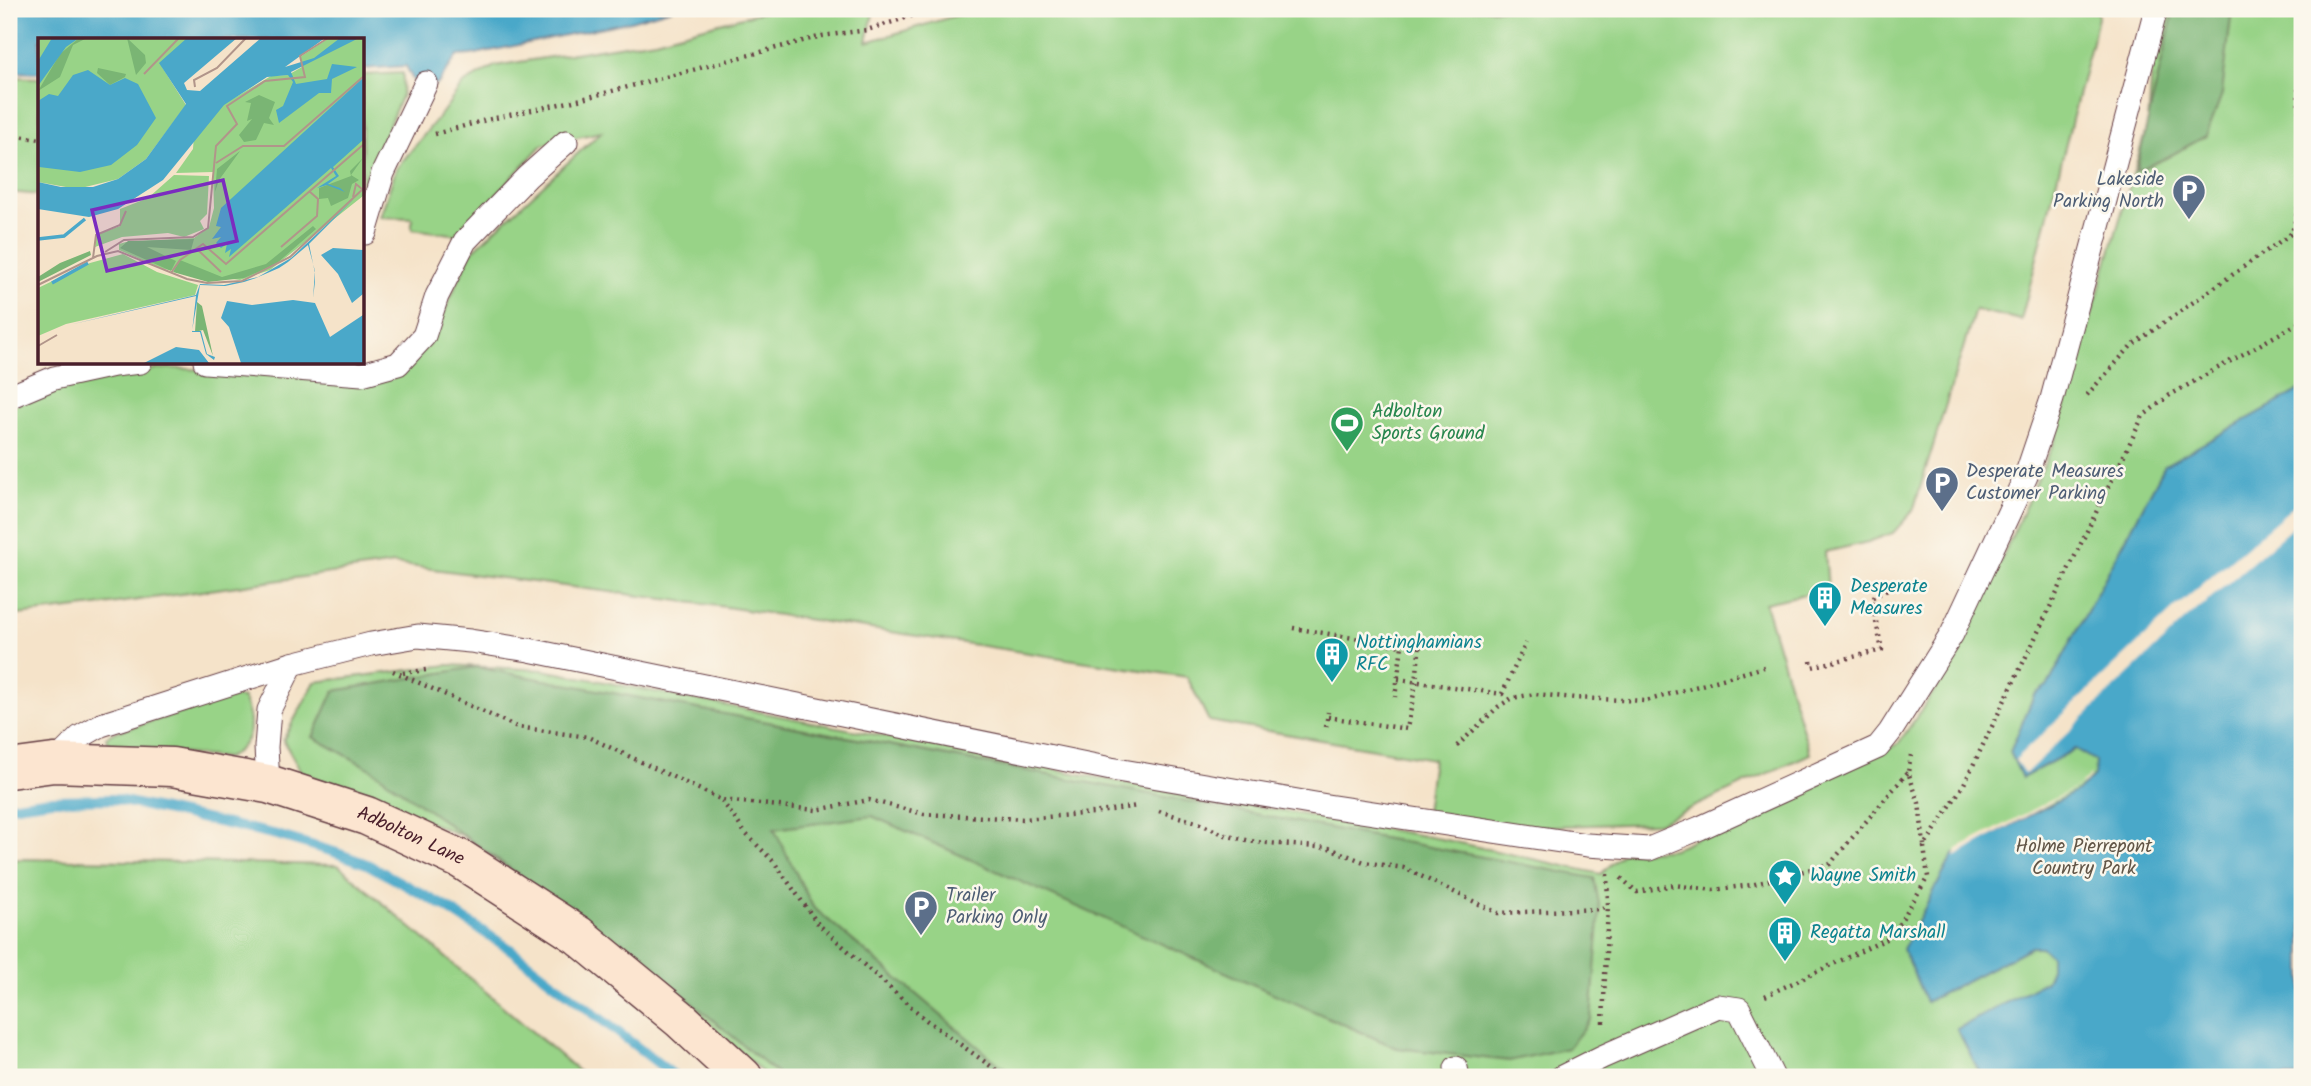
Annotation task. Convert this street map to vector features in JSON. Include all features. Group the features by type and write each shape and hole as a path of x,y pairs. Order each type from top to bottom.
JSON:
{"street":[{"name":"Adbolton Lane","path":"9,769 54,763 172,767 268,784 366,816 462,860 578,935 680,1019 743,1077"}],"lane":[{"path":"54,763 80,737 101,725 292,664 371,644 418,636 529,650 1111,769 1341,808 1587,845 1612,855 1649,849 1878,747 1952,634 2026,476 2052,399 2156,9"},
{"path":"365,233 383,173 426,83"},
{"path":"231,364 362,374 398,364 424,337 437,296 465,241 527,177 566,142"},
{"path":"9,397 54,378 123,364"},
{"path":"268,784 266,747 269,710 292,664"},
{"path":"1562,1077 1604,1067 1717,1006 1739,1009 1773,1077"}],"path":[{"path":"396,145 822,36 867,30 934,9"},
{"path":"2078,405 2132,345 2292,233 2302,191 2298,86 2302,71"},
{"path":"9,135 38,139"},
{"path":"1924,847 1964,784 2143,416 2170,395 2302,321"},
{"path":"1811,661 1812,667 1882,650 1868,598 1903,582"},
{"path":"1293,628 1402,646 1395,697"},
{"path":"1326,727 1328,714 1407,729 1416,683 1420,641"},
{"path":"1502,694 1526,643"},
{"path":"1457,746 1510,699 1535,694 1646,701 1764,667"},
{"path":"395,673 517,727 589,737 722,800 816,810 869,800 924,814 1024,819 1141,806"},
{"path":"1398,679 1502,694 1510,699"},
{"path":"1612,855 1637,892 1674,885 1713,890 1751,885 1830,864 1908,772 1919,803 1928,877 1891,937 1739,1009"},
{"path":"722,800 746,834 774,862 818,924 926,1020 1006,1077"},
{"path":"1152,809 1196,822 1228,836 1256,842 1329,848 1364,862 1404,868 1498,913 1600,909 1608,905"},
{"path":"1604,1067 1608,905 1612,855"}],"green space":[{"name":"Adbolton Sports Ground","path":"773,9 874,9 867,42 978,9 2097,9 2098,18 2021,320 1975,310 1913,511 1893,533 1825,552 1828,589 1765,603 1810,754 1658,823 1524,827 1426,812 1433,759 1209,721 1187,677 726,607 394,564 9,616 9,409 33,395 93,375 171,368 362,379 434,335 471,252 601,132 542,145 459,235 412,229 412,218 380,217 396,169 463,84 495,66 655,40"},
{"name":"Holme Pierrepont Country Park","path":"2157,9 2302,9 2302,1077 767,1077 676,992 461,835 301,772 283,740 315,682 448,665 543,670 1120,782 1441,839 1601,874 1623,853 1673,849 1898,744 1958,656 2055,440 2148,123"},
{"path":"2174,9 2232,9 2222,94 2206,136 2136,171"},
{"path":"403,73 402,95 370,169 364,190 364,75"},
{"path":"9,77 38,78 38,195 9,192"},
{"path":"476,667 1594,878 1600,909 1591,1019 1568,1048 1509,1061 1397,1048 872,816 774,829 813,907 995,1061 1019,1077 781,1077 664,979 371,769 313,737 334,691"},
{"path":"235,697 243,698 247,707 249,733 242,746 227,758 108,744 106,737 115,732"},
{"path":"9,860 338,865 585,1077 9,1077"}],"water":[{"path":"9,9 672,9 627,22 457,56 437,85 413,80 406,66 364,69 364,38 38,38 38,73 9,72"},
{"path":"2302,389 2302,1077 1982,1077 1957,1029 2046,981 2051,968 2051,956 2041,947 2031,947 1926,1002 1903,949 1953,855 2079,790 2094,776 2095,761 2075,749 2022,778 2010,752 2034,695 2048,685 2165,465"}],"pier":[{"path":"2302,499 2302,519 2183,622 2025,774 2015,760 2176,607"},
{"path":"2091,775 2085,783 1955,857 1957,849 2077,787"}],"waterway":[{"path":"9,806 51,800 114,799 277,835 367,864 444,906 510,949 676,1077"}],"place":[{"name":"Lakeside Parking North","path":"2189,221"},
{"name":"Adbolton Sports Ground","path":"1347,453"},
{"name":"Desperate Measures Customer Parking","path":"1942,513"},
{"name":"Desperate Measures","path":"1825,628"},
{"name":"Nottinghamians RFC","path":"1332,684"},
{"name":"Wayne Smith","path":"1785,906"},
{"name":"Trailer Parking Only","path":"921,937"},
{"name":"Regatta Marshall","path":"1785,963"}]}
